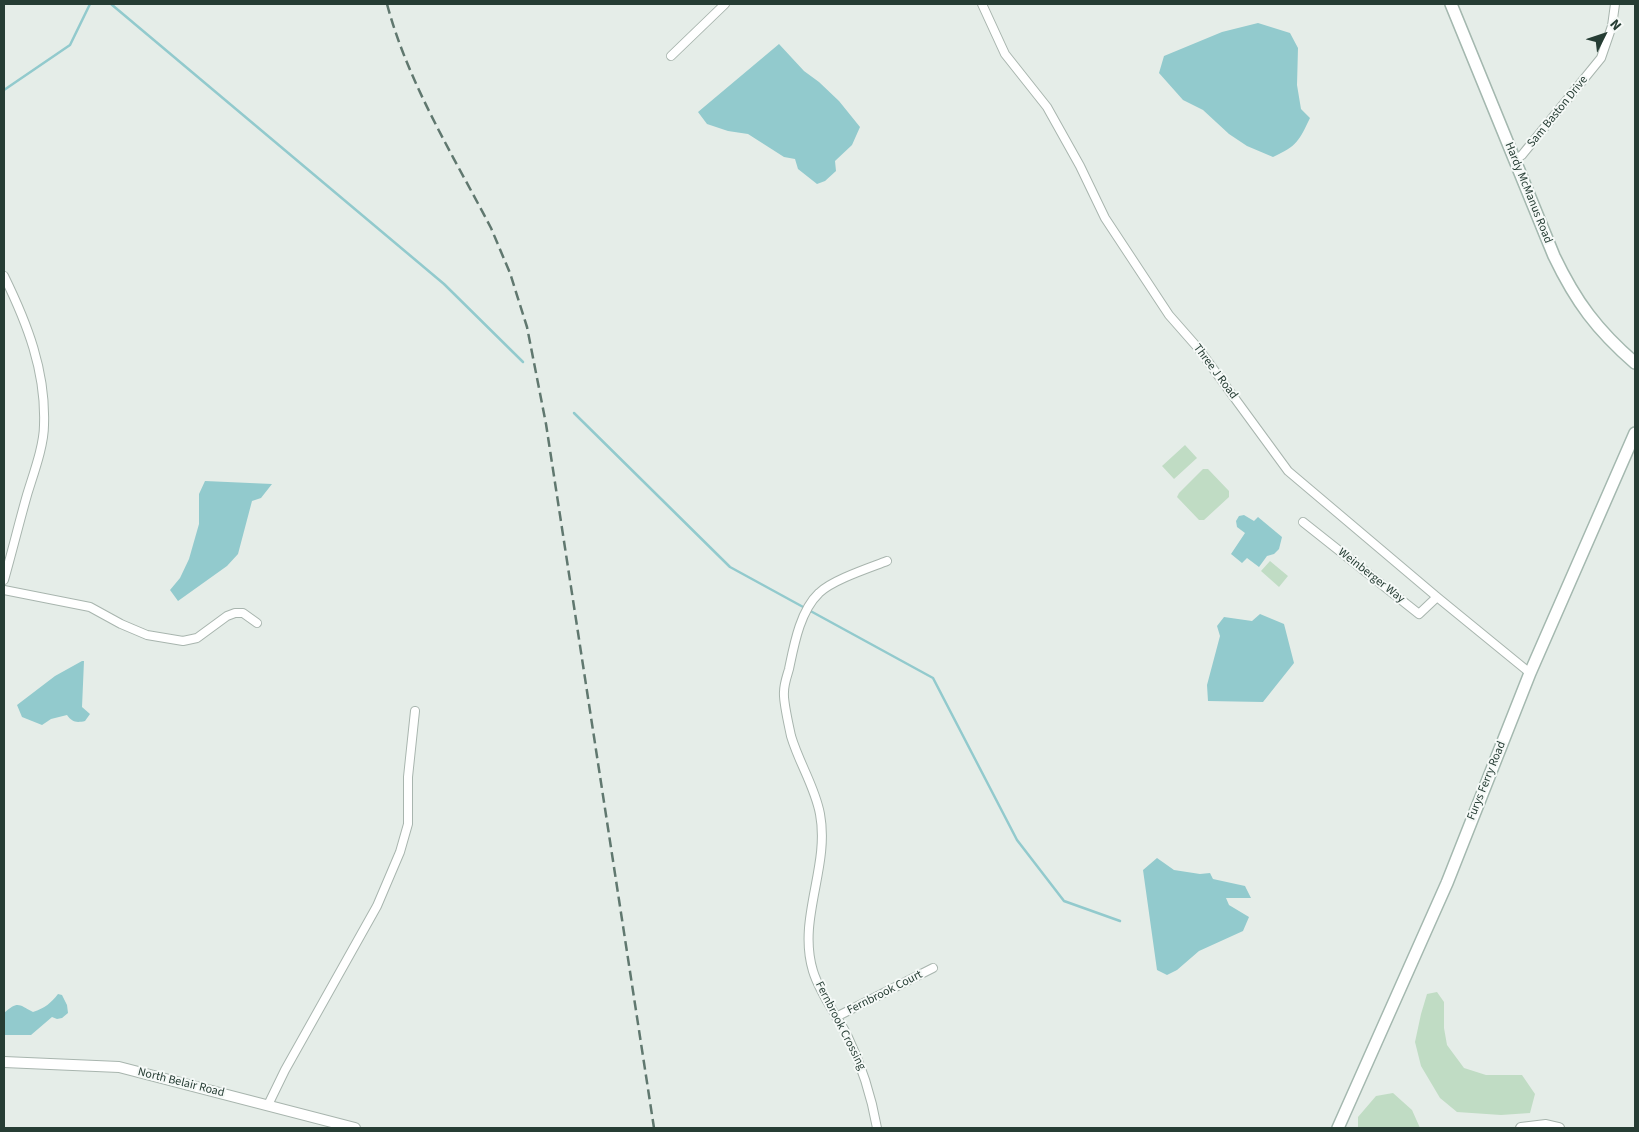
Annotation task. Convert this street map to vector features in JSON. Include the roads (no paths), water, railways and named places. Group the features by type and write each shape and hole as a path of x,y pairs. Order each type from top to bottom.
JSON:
{"main road":[{"name":"Hardy McManus Road","path":"1451,4 1554,256 1577,301 1601,331 1635,363"},
{"name":"Furys Ferry Road","path":"1338,1128 1447,882 1530,673 1635,433"}],"street":[{"path":"671,56 725,4"},
{"name":"Three J Road","path":"982,4 1005,54 1048,107 1080,166 1105,218 1169,315 1198,348 1288,471 1530,673"},
{"name":"Sam Baston Drive","path":"1515,160 1535,140 1601,58 1612,26 1615,4"},
{"path":"4,276 16,300 35,350 42,386 44,426 36,465 4,580"},
{"name":"Weinberger Way","path":"1303,522 1419,614 1437,597"},
{"name":"Fernbrook Crossing","path":"876,1128 872,1099 865,1075 813,972 809,947 809,927 823,845 820,815 815,795 797,755 791,735 784,692 798,631 811,602 819,592 830,585 887,560"},
{"path":"4,590 90,607 121,624 147,635 183,641 197,638 227,616 235,613 242,614 257,623"},
{"path":"268,1105 285,1070 378,906 400,852 408,824 408,777 415,712"},
{"name":"Fernbrook Court","path":"836,1017 933,968"},
{"name":"North Belair Road","path":"4,1062 119,1067 355,1128"},
{"path":"1521,1128 1546,1124 1559,1128"}],"water":[{"path":"1258,23 1290,33 1298,48 1297,85 1301,109 1310,118 1296,142 1287,150 1273,157 1247,146 1229,134 1203,110 1183,100 1159,73 1164,56 1222,32"},
{"path":"779,44 804,71 839,101 860,127 852,145 835,161 836,171 825,181 817,184 798,169 795,159 784,157 748,134 728,131 707,124 698,112"},
{"path":"205,481 272,484 261,498 252,501 238,554 227,566 178,601 170,590 180,578 189,559 199,524 199,494"},
{"path":"1244,515 1254,521 1258,517 1282,537 1279,549 1274,554 1267,556 1259,567 1247,558 1242,563 1231,554 1245,533 1237,527 1236,521 1239,516"},
{"path":"1260,614 1284,624 1294,663 1263,702 1208,701 1207,685 1220,636 1217,626 1224,617 1252,621"},
{"path":"84,661 82,707 90,714 85,721 74,721 67,715 51,719 42,725 22,717 17,705 55,676"},
{"path":"1157,858 1174,870 1200,874 1210,873 1213,879 1245,886 1251,898 1226,898 1229,905 1249,917 1243,931 1199,951 1177,970 1167,975 1157,970 1143,870"},
{"path":"58,994 62,995 67,1005 68,1013 62,1018 52,1017 31,1035 4,1035 4,1013 9,1009 18,1005 33,1012 47,1005"}],"waterway":[{"path":"4,90 70,45 90,4"},
{"path":"111,4 444,284 523,362"},
{"path":"574,413 730,567 933,678 1017,840 1064,901 1120,921"}],"railway":[{"path":"387,4 396,33 419,90 491,228 510,273 527,327 546,424 654,1128"}]}
